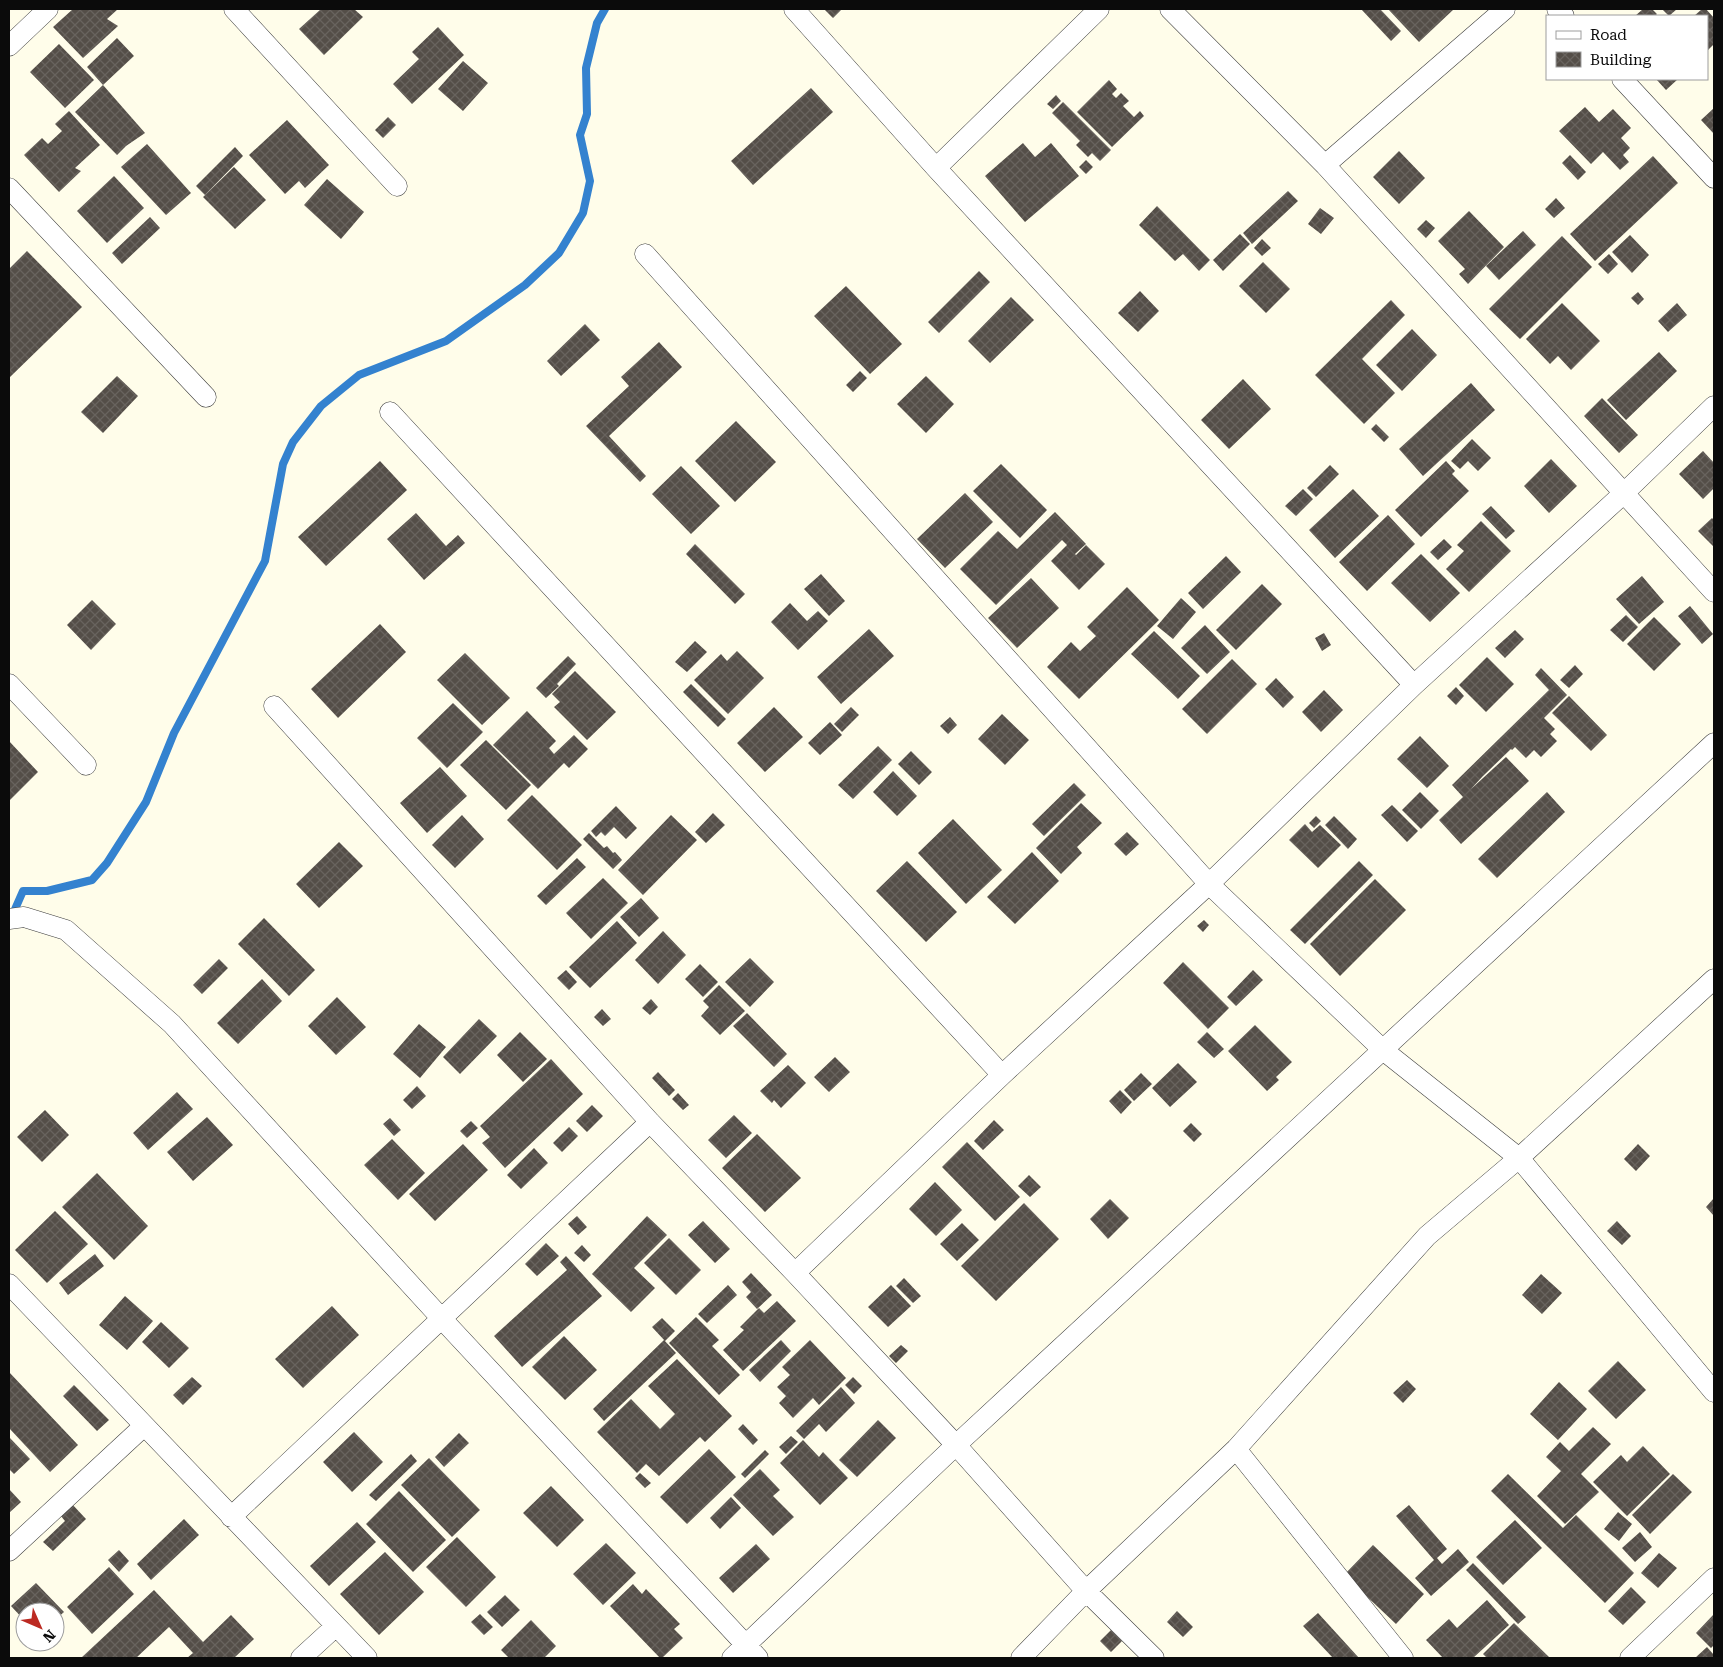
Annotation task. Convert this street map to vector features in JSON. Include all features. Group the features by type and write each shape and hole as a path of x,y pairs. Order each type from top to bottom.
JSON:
{"street":[{"path":"9,46 48,9"},
{"path":"234,9 398,186"},
{"path":"794,9 936,168 1414,686"},
{"path":"936,168 1099,9"},
{"path":"1170,9 1325,165 1714,592"},
{"path":"1325,165 1505,9"},
{"path":"1623,80 1714,178"},
{"path":"9,188 206,397"},
{"path":"645,254 1209,884 1383,1050 1519,1158 1714,1392"},
{"path":"795,1273 1002,1075 1209,884 1414,686 1624,494 1714,406"},
{"path":"390,412 1002,1075"},
{"path":"9,684 86,765"},
{"path":"274,706 650,1122 956,1445 1086,1591 1154,1658"},
{"path":"9,919 24,917 66,930 172,1024 745,1654 956,1445 1714,743"},
{"path":"1021,1658 1086,1591 1236,1449 1426,1236 1519,1158 1714,979"},
{"path":"231,1517 650,1122"},
{"path":"9,1284 368,1658"},
{"path":"9,1551 144,1426"},
{"path":"1236,1449 1403,1658"},
{"path":"1630,1658 1714,1578"},
{"path":"301,1658 336,1626"}],"building":[{"path":"73,9 118,9 107,19 118,26 83,58 53,27"},
{"path":"321,9 354,9 363,17 324,55 299,29"},
{"path":"824,9 842,9 833,18"},
{"path":"1361,9 1380,9 1401,31 1391,41"},
{"path":"1388,9 1454,9 1419,42"},
{"path":"1643,9 1652,9 1657,14 1656,15 1636,15"},
{"path":"1662,9 1677,9 1670,15"},
{"path":"1702,9 1706,9 1714,18 1714,44 1708,50 1708,15 1695,15"},
{"path":"438,27 464,55 412,104 393,84 419,59 412,52"},
{"path":"117,38 134,56 103,85 87,67"},
{"path":"59,44 94,80 65,108 30,72"},
{"path":"463,61 488,83 463,111 438,89"},
{"path":"1109,80 1117,89 1112,94 1116,98 1121,93 1129,101 1123,106 1134,117 1140,111 1144,116 1112,147 1077,112"},
{"path":"1657,80 1677,80 1666,90"},
{"path":"103,85 145,133 126,146 117,155 75,112"},
{"path":"811,88 833,112 753,185 731,161"},
{"path":"1056,95 1061,101 1053,109 1047,104"},
{"path":"1063,102 1111,150 1100,161 1092,153 1088,157 1076,145 1080,141 1052,113"},
{"path":"1585,107 1599,122 1613,109 1631,128 1621,138 1630,148 1623,155 1629,162 1620,170 1603,152 1591,164 1559,131"},
{"path":"1714,108 1714,134 1701,120"},
{"path":"69,111 100,145 75,168 81,171 59,192 24,155 42,138 48,144 62,131 55,124"},
{"path":"388,117 396,125 383,138 375,130"},
{"path":"287,120 329,165 305,188 299,181 285,194 249,155"},
{"path":"1023,143 1035,157 1051,143 1079,176 1025,222 985,176"},
{"path":"147,144 191,193 166,215 121,167"},
{"path":"235,147 243,156 205,195 196,186"},
{"path":"1399,151 1425,178 1399,204 1373,177"},
{"path":"1570,155 1586,172 1578,180 1562,163"},
{"path":"1653,156 1678,183 1595,261 1570,234"},
{"path":"1086,160 1093,167 1086,174 1079,167"},
{"path":"234,167 266,200 235,229 203,197"},
{"path":"114,176 144,208 107,243 77,211"},
{"path":"327,179 364,212 341,239 304,205"},
{"path":"1288,191 1298,201 1252,244 1243,233"},
{"path":"1556,198 1565,208 1554,218 1545,209"},
{"path":"1157,206 1210,260 1199,271 1183,254 1175,261 1139,225"},
{"path":"1320,208 1334,218 1321,234 1308,224"},
{"path":"1469,211 1504,247 1468,284 1459,274 1465,269 1438,241"},
{"path":"150,217 160,228 122,264 112,253"},
{"path":"1426,220 1435,228 1426,238 1417,229"},
{"path":"1523,231 1536,245 1499,280 1486,266"},
{"path":"1240,234 1250,244 1223,271 1213,260"},
{"path":"1630,235 1649,255 1632,273 1612,252"},
{"path":"1562,236 1592,267 1520,339 1489,309"},
{"path":"1262,239 1271,248 1262,256 1254,248"},
{"path":"27,251 82,307 9,378 9,269"},
{"path":"1609,254 1618,264 1608,274 1598,264"},
{"path":"1263,262 1290,289 1266,313 1239,286"},
{"path":"979,271 990,282 939,333 928,322"},
{"path":"846,286 902,344 870,374 814,316"},
{"path":"1140,291 1159,311 1138,332 1118,313"},
{"path":"1638,292 1644,299 1638,305 1631,298"},
{"path":"1011,297 1034,320 990,363 968,341"},
{"path":"1391,300 1405,315 1362,359 1395,393 1364,424 1315,375"},
{"path":"1562,303 1600,341 1571,370 1558,356 1550,364 1526,339"},
{"path":"1677,303 1687,315 1668,332 1658,321"},
{"path":"585,324 600,340 561,376 547,361"},
{"path":"1412,329 1437,355 1402,391 1376,365"},
{"path":"659,342 682,367 609,436 646,476 640,482 586,426 629,386 621,377"},
{"path":"1659,352 1677,371 1626,420 1607,400"},
{"path":"860,371 867,378 853,392 846,385"},
{"path":"117,376 138,396 103,433 81,412"},
{"path":"926,376 954,404 926,433 897,404"},
{"path":"1243,379 1271,409 1229,449 1201,420"},
{"path":"1471,383 1495,410 1423,476 1399,449"},
{"path":"1602,398 1638,435 1619,453 1584,416"},
{"path":"736,421 776,462 735,502 695,461"},
{"path":"1376,424 1389,437 1384,442 1371,429"},
{"path":"1472,439 1491,458 1478,471 1468,461 1460,469 1451,461"},
{"path":"1703,451 1714,463 1714,488 1703,499 1679,474"},
{"path":"1551,459 1577,486 1549,513 1524,486"},
{"path":"380,461 407,490 326,566 298,537"},
{"path":"1446,461 1455,471 1452,474 1469,491 1421,537 1395,510"},
{"path":"1001,464 1047,510 1020,538 973,491"},
{"path":"1330,465 1339,474 1316,497 1307,488"},
{"path":"681,466 720,506 691,534 652,494"},
{"path":"1303,489 1313,499 1296,516 1285,506"},
{"path":"1353,489 1379,516 1335,558 1309,530"},
{"path":"965,493 993,522 945,568 917,539"},
{"path":"1491,506 1515,531 1506,539 1482,514"},
{"path":"1055,512 1086,544 1075,554 1086,545 1105,564 1079,590 1051,561 1067,545 1062,540 996,605 960,569 998,531 1017,549"},
{"path":"416,513 446,546 458,535 465,543 424,580 387,539"},
{"path":"1388,515 1415,544 1367,591 1339,562"},
{"path":"1712,518 1714,520 1713,546 1698,531"},
{"path":"1481,521 1511,551 1469,592 1446,569 1464,551 1457,545"},
{"path":"1444,539 1452,547 1438,560 1430,552"},
{"path":"695,544 745,594 735,604 686,554"},
{"path":"1421,554 1460,593 1430,622 1391,583"},
{"path":"1226,556 1241,572 1203,609 1188,593"},
{"path":"821,574 845,601 829,616 804,589"},
{"path":"1642,576 1664,602 1639,624 1616,599"},
{"path":"1031,578 1059,608 1017,648 988,618"},
{"path":"1262,584 1282,604 1236,650 1216,630"},
{"path":"1127,587 1159,620 1079,699 1047,667 1071,642 1080,651 1096,636 1087,627"},
{"path":"1181,598 1196,612 1173,639 1157,626"},
{"path":"92,600 116,624 91,650 67,625"},
{"path":"790,603 807,621 818,611 828,621 798,650 771,622"},
{"path":"1690,606 1713,634 1702,644 1678,616"},
{"path":"1626,615 1638,627 1623,642 1610,630"},
{"path":"1654,617 1681,644 1654,671 1627,644"},
{"path":"380,624 406,652 338,718 311,689"},
{"path":"1205,625 1230,652 1207,674 1181,648"},
{"path":"869,629 894,656 841,704 817,677"},
{"path":"1515,630 1524,639 1505,658 1495,648"},
{"path":"1154,631 1200,676 1178,699 1131,654"},
{"path":"1324,633 1331,645 1322,651 1315,638"},
{"path":"695,641 707,652 687,672 675,662"},
{"path":"737,651 764,678 728,714 694,680 721,654 727,661"},
{"path":"465,653 510,698 482,725 437,680"},
{"path":"568,656 576,664 557,684 559,686 546,698 536,688"},
{"path":"1487,657 1514,684 1486,712 1459,685"},
{"path":"1232,659 1257,684 1207,734 1182,709"},
{"path":"1575,665 1583,674 1569,688 1560,680"},
{"path":"1541,668 1567,695 1544,718 1555,729 1550,734 1557,741 1541,757 1534,750 1526,758 1515,747 1483,776 1471,789 1506,757 1529,781 1461,844 1439,820 1463,797 1452,785 1549,690 1535,675"},
{"path":"575,671 616,712 587,740 554,707 560,702 552,694"},
{"path":"1276,678 1294,697 1283,708 1265,689"},
{"path":"691,684 726,719 718,727 683,692"},
{"path":"1456,687 1464,696 1456,705 1447,696"},
{"path":"1324,690 1343,710 1321,732 1302,712"},
{"path":"1569,696 1607,735 1591,751 1552,713"},
{"path":"453,703 483,732 447,768 417,738"},
{"path":"774,707 803,737 765,772 737,743"},
{"path":"851,707 859,715 842,732 834,724"},
{"path":"527,711 556,741 549,748 554,754 574,735 588,749 569,768 564,763 538,789 493,745"},
{"path":"1002,714 1029,740 1005,765 978,739"},
{"path":"950,717 957,725 948,734 940,726"},
{"path":"830,722 842,735 820,755 808,743"},
{"path":"1420,736 1449,766 1427,788 1397,759"},
{"path":"486,740 531,785 506,810 460,765"},
{"path":"9,741 38,772 9,801"},
{"path":"878,746 892,760 853,799 838,785"},
{"path":"911,751 932,772 919,785 898,764"},
{"path":"440,767 467,796 427,833 400,803"},
{"path":"893,771 917,796 897,816 873,792"},
{"path":"1074,783 1086,795 1044,836 1032,824"},
{"path":"1420,792 1439,811 1421,829 1402,810"},
{"path":"1547,792 1565,812 1497,878 1478,859"},
{"path":"532,795 582,845 557,870 507,820"},
{"path":"1081,803 1102,823 1077,847 1082,853 1061,874 1036,848"},
{"path":"1392,805 1418,831 1407,842 1381,815"},
{"path":"616,806 637,828 626,839 614,827 605,836 601,832 596,837 591,831"},
{"path":"713,813 725,825 706,843 695,832"},
{"path":"462,815 484,839 455,868 432,845"},
{"path":"671,815 697,840 643,895 618,870"},
{"path":"1316,816 1321,821 1314,828 1309,823"},
{"path":"1334,816 1357,839 1348,849 1325,825"},
{"path":"953,819 1002,870 966,904 918,853"},
{"path":"1305,824 1312,832 1320,825 1341,845 1318,868 1289,840"},
{"path":"1127,832 1139,844 1126,856 1114,844"},
{"path":"589,833 604,848 607,846 622,860 613,869 583,839"},
{"path":"339,842 363,866 319,908 296,884"},
{"path":"1032,852 1059,881 1015,924 987,897"},
{"path":"577,858 586,867 546,905 537,896"},
{"path":"907,861 957,912 926,942 876,891"},
{"path":"1359,861 1373,875 1305,944 1290,930"},
{"path":"603,878 628,903 591,939 566,913"},
{"path":"1375,879 1406,910 1340,976 1310,944"},
{"path":"641,898 659,918 639,937 620,917"},
{"path":"264,918 315,970 289,996 238,944"},
{"path":"1204,920 1209,925 1203,932 1197,926"},
{"path":"617,921 637,943 590,988 569,967"},
{"path":"663,931 686,955 658,984 635,960"},
{"path":"750,958 774,982 750,1007 725,982"},
{"path":"219,959 228,968 202,994 193,985"},
{"path":"1183,962 1229,1008 1208,1029 1163,983"},
{"path":"700,964 718,982 703,997 685,979"},
{"path":"566,970 577,982 569,990 557,978"},
{"path":"1253,970 1263,980 1236,1006 1227,997"},
{"path":"262,979 282,1001 238,1044 217,1023"},
{"path":"719,985 745,1011 720,1035 701,1016 709,1007 703,1001"},
{"path":"337,997 366,1027 336,1055 308,1026"},
{"path":"651,999 658,1007 650,1015 642,1008"},
{"path":"602,1009 611,1019 603,1026 594,1017"},
{"path":"747,1013 787,1054 774,1067 733,1026"},
{"path":"479,1019 497,1036 460,1074 443,1057"},
{"path":"419,1024 446,1047 420,1078 393,1054"},
{"path":"1255,1025 1292,1062 1276,1077 1279,1080 1267,1091 1228,1051"},
{"path":"520,1032 547,1059 523,1082 497,1055"},
{"path":"1207,1032 1224,1049 1214,1058 1197,1042"},
{"path":"835,1057 850,1072 829,1092 814,1077"},
{"path":"551,1059 583,1094 505,1168 482,1143 490,1137 480,1126"},
{"path":"1178,1063 1197,1082 1170,1107 1152,1088"},
{"path":"788,1065 806,1083 781,1108 774,1100 772,1103 760,1091"},
{"path":"658,1072 675,1090 669,1096 652,1078"},
{"path":"1141,1073 1152,1084 1134,1101 1124,1090"},
{"path":"417,1086 426,1096 412,1109 403,1100"},
{"path":"1120,1090 1132,1102 1121,1114 1109,1101"},
{"path":"177,1092 193,1109 148,1150 133,1133"},
{"path":"678,1093 689,1105 683,1110 672,1099"},
{"path":"592,1105 603,1116 587,1132 576,1121"},
{"path":"45,1110 69,1135 42,1162 17,1137"},
{"path":"734,1115 752,1133 726,1158 708,1140"},
{"path":"207,1117 233,1145 193,1181 167,1152"},
{"path":"390,1118 401,1130 394,1136 383,1124"},
{"path":"994,1120 1004,1130 983,1150 974,1141"},
{"path":"471,1121 478,1128 467,1138 460,1131"},
{"path":"1191,1123 1202,1134 1194,1142 1183,1131"},
{"path":"569,1127 578,1136 562,1152 553,1143"},
{"path":"757,1134 801,1178 765,1212 722,1168"},
{"path":"392,1139 425,1173 398,1200 364,1165"},
{"path":"967,1142 1020,1197 995,1221 942,1167"},
{"path":"463,1144 488,1170 435,1221 409,1194"},
{"path":"1638,1144 1650,1156 1636,1171 1624,1159"},
{"path":"534,1148 548,1163 521,1189 507,1175"},
{"path":"97,1173 148,1226 114,1260 62,1207"},
{"path":"1029,1175 1041,1187 1030,1197 1018,1186"},
{"path":"935,1182 962,1210 936,1236 909,1209"},
{"path":"1714,1198 1714,1216 1706,1207"},
{"path":"1110,1199 1129,1218 1108,1239 1090,1219"},
{"path":"1024,1203 1059,1239 996,1301 961,1266"},
{"path":"55,1211 88,1244 47,1283 15,1250"},
{"path":"577,1216 587,1227 578,1235 568,1224"},
{"path":"647,1216 667,1235 634,1268 655,1288 631,1312 592,1274"},
{"path":"703,1221 730,1249 715,1263 688,1235"},
{"path":"1617,1221 1631,1236 1622,1245 1607,1231"},
{"path":"962,1223 979,1240 957,1261 940,1244"},
{"path":"669,1238 701,1270 676,1295 644,1263"},
{"path":"546,1243 559,1256 537,1276 525,1264"},
{"path":"582,1245 591,1255 584,1262 574,1253"},
{"path":"95,1254 104,1266 68,1295 59,1283"},
{"path":"566,1256 602,1296 522,1367 494,1336 567,1270 560,1262"},
{"path":"751,1273 772,1295 757,1309 746,1297 751,1292 742,1282"},
{"path":"1541,1274 1562,1293 1542,1314 1522,1295"},
{"path":"904,1278 921,1296 913,1303 896,1286"},
{"path":"728,1285 737,1295 707,1323 698,1314"},
{"path":"891,1285 911,1306 888,1327 868,1307"},
{"path":"125,1296 153,1321 127,1350 99,1325"},
{"path":"777,1301 796,1321 743,1371 723,1350 744,1330 740,1327 759,1308 764,1313"},
{"path":"332,1306 359,1335 303,1388 275,1359"},
{"path":"696,1317 719,1340 712,1346 740,1375 719,1395 669,1343"},
{"path":"662,1318 675,1331 665,1341 652,1327"},
{"path":"161,1322 189,1348 169,1368 142,1342"},
{"path":"564,1336 597,1370 565,1400 532,1367"},
{"path":"664,1340 676,1353 604,1421 593,1409"},
{"path":"781,1340 791,1351 760,1382 749,1370"},
{"path":"810,1340 846,1378 819,1405 813,1398 793,1418 779,1403 786,1396 777,1387 790,1375 782,1367"},
{"path":"901,1345 908,1351 896,1363 889,1356"},
{"path":"677,1359 732,1416 705,1442 700,1437 659,1476 646,1464 637,1473 597,1432 631,1399 660,1429 675,1414 648,1386"},
{"path":"1618,1361 1646,1390 1616,1419 1588,1391"},
{"path":"9,1372 78,1445 50,1472 9,1428"},
{"path":"192,1377 202,1386 183,1405 173,1395"},
{"path":"853,1377 862,1386 854,1394 845,1385"},
{"path":"1407,1380 1416,1389 1403,1403 1393,1393"},
{"path":"1559,1382 1587,1409 1558,1440 1530,1414"},
{"path":"74,1385 109,1420 97,1431 63,1396"},
{"path":"841,1387 855,1403 826,1432 819,1424 804,1439 796,1431"},
{"path":"878,1420 896,1438 857,1477 839,1460"},
{"path":"743,1424 758,1440 753,1445 738,1429"},
{"path":"1593,1427 1611,1444 1581,1474 1599,1492 1565,1524 1537,1496 1561,1471 1546,1457 1560,1442 1569,1451"},
{"path":"354,1432 383,1462 352,1492 323,1462"},
{"path":"459,1433 469,1443 444,1467 435,1457"},
{"path":"791,1436 798,1442 786,1454 779,1447"},
{"path":"9,1437 30,1459 14,1474 9,1469"},
{"path":"803,1440 819,1457 823,1452 848,1478 820,1505 780,1463"},
{"path":"1643,1446 1670,1474 1627,1516 1593,1482 1621,1455 1627,1462"},
{"path":"709,1449 736,1477 687,1524 660,1497"},
{"path":"765,1450 769,1454 745,1478 741,1474"},
{"path":"411,1454 417,1461 376,1501 369,1495"},
{"path":"429,1458 480,1510 452,1537 401,1485"},
{"path":"760,1469 780,1490 773,1496 794,1517 773,1536 733,1495"},
{"path":"640,1473 651,1483 645,1488 635,1478"},
{"path":"1508,1474 1563,1528 1576,1515 1634,1573 1605,1603 1491,1491"},
{"path":"1673,1474 1692,1492 1650,1534 1632,1515"},
{"path":"551,1486 584,1520 557,1547 523,1513"},
{"path":"9,1489 21,1502 9,1513"},
{"path":"399,1491 446,1540 413,1572 366,1524"},
{"path":"731,1497 741,1508 720,1529 710,1518"},
{"path":"71,1503 86,1519 53,1551 43,1542 65,1521 60,1515"},
{"path":"1409,1505 1447,1549 1437,1558 1442,1564 1458,1549 1469,1562 1431,1596 1415,1578 1434,1560 1396,1516"},
{"path":"1618,1512 1632,1524 1619,1541 1604,1529"},
{"path":"184,1519 199,1535 151,1580 137,1564"},
{"path":"1515,1520 1542,1548 1503,1585 1476,1557"},
{"path":"357,1522 376,1542 329,1586 310,1566"},
{"path":"1640,1532 1652,1547 1635,1562 1622,1548"},
{"path":"457,1537 496,1577 466,1607 426,1567"},
{"path":"606,1543 636,1573 603,1605 573,1574"},
{"path":"756,1544 770,1559 733,1593 719,1578"},
{"path":"1373,1545 1424,1594 1396,1624 1344,1575"},
{"path":"119,1550 129,1561 119,1572 108,1560"},
{"path":"385,1552 424,1592 379,1635 340,1594"},
{"path":"1659,1553 1677,1568 1658,1588 1641,1573"},
{"path":"1473,1563 1526,1617 1518,1624 1466,1570"},
{"path":"109,1567 134,1594 92,1634 67,1607"},
{"path":"36,1583 54,1602 15,1602"},
{"path":"633,1584 642,1594 646,1589 680,1624 674,1629 683,1638 662,1658 610,1606"},
{"path":"1631,1587 1646,1602 1623,1625 1608,1611"},
{"path":"154,1590 203,1642 231,1615 254,1639 234,1658 187,1658 193,1653 169,1627 136,1658 81,1658"},
{"path":"505,1595 520,1610 502,1627 487,1612"},
{"path":"1487,1600 1509,1625 1473,1658 1443,1658 1426,1640 1449,1619 1457,1628"},
{"path":"15,1602 15,1610 11,1606"},
{"path":"1177,1611 1193,1627 1183,1637 1167,1622"},
{"path":"1318,1613 1359,1658 1333,1658 1303,1626"},
{"path":"480,1614 493,1627 484,1635 471,1622"},
{"path":"1714,1614 1714,1645 1711,1648 1696,1633"},
{"path":"531,1620 556,1646 544,1658 509,1658 501,1650"},
{"path":"1514,1623 1550,1658 1487,1658 1483,1654"},
{"path":"1111,1630 1122,1641 1111,1652 1100,1641"},
{"path":"1707,1647 1714,1655 1714,1658 1695,1658"}],"waterway":[{"path":"12,916 23,891 47,891 92,880 107,863 146,802 174,733 265,561 283,464 293,442 321,406 359,375 446,341 525,285 559,253 583,213 590,181 580,135 587,114 586,68 597,23 605,9"}]}
